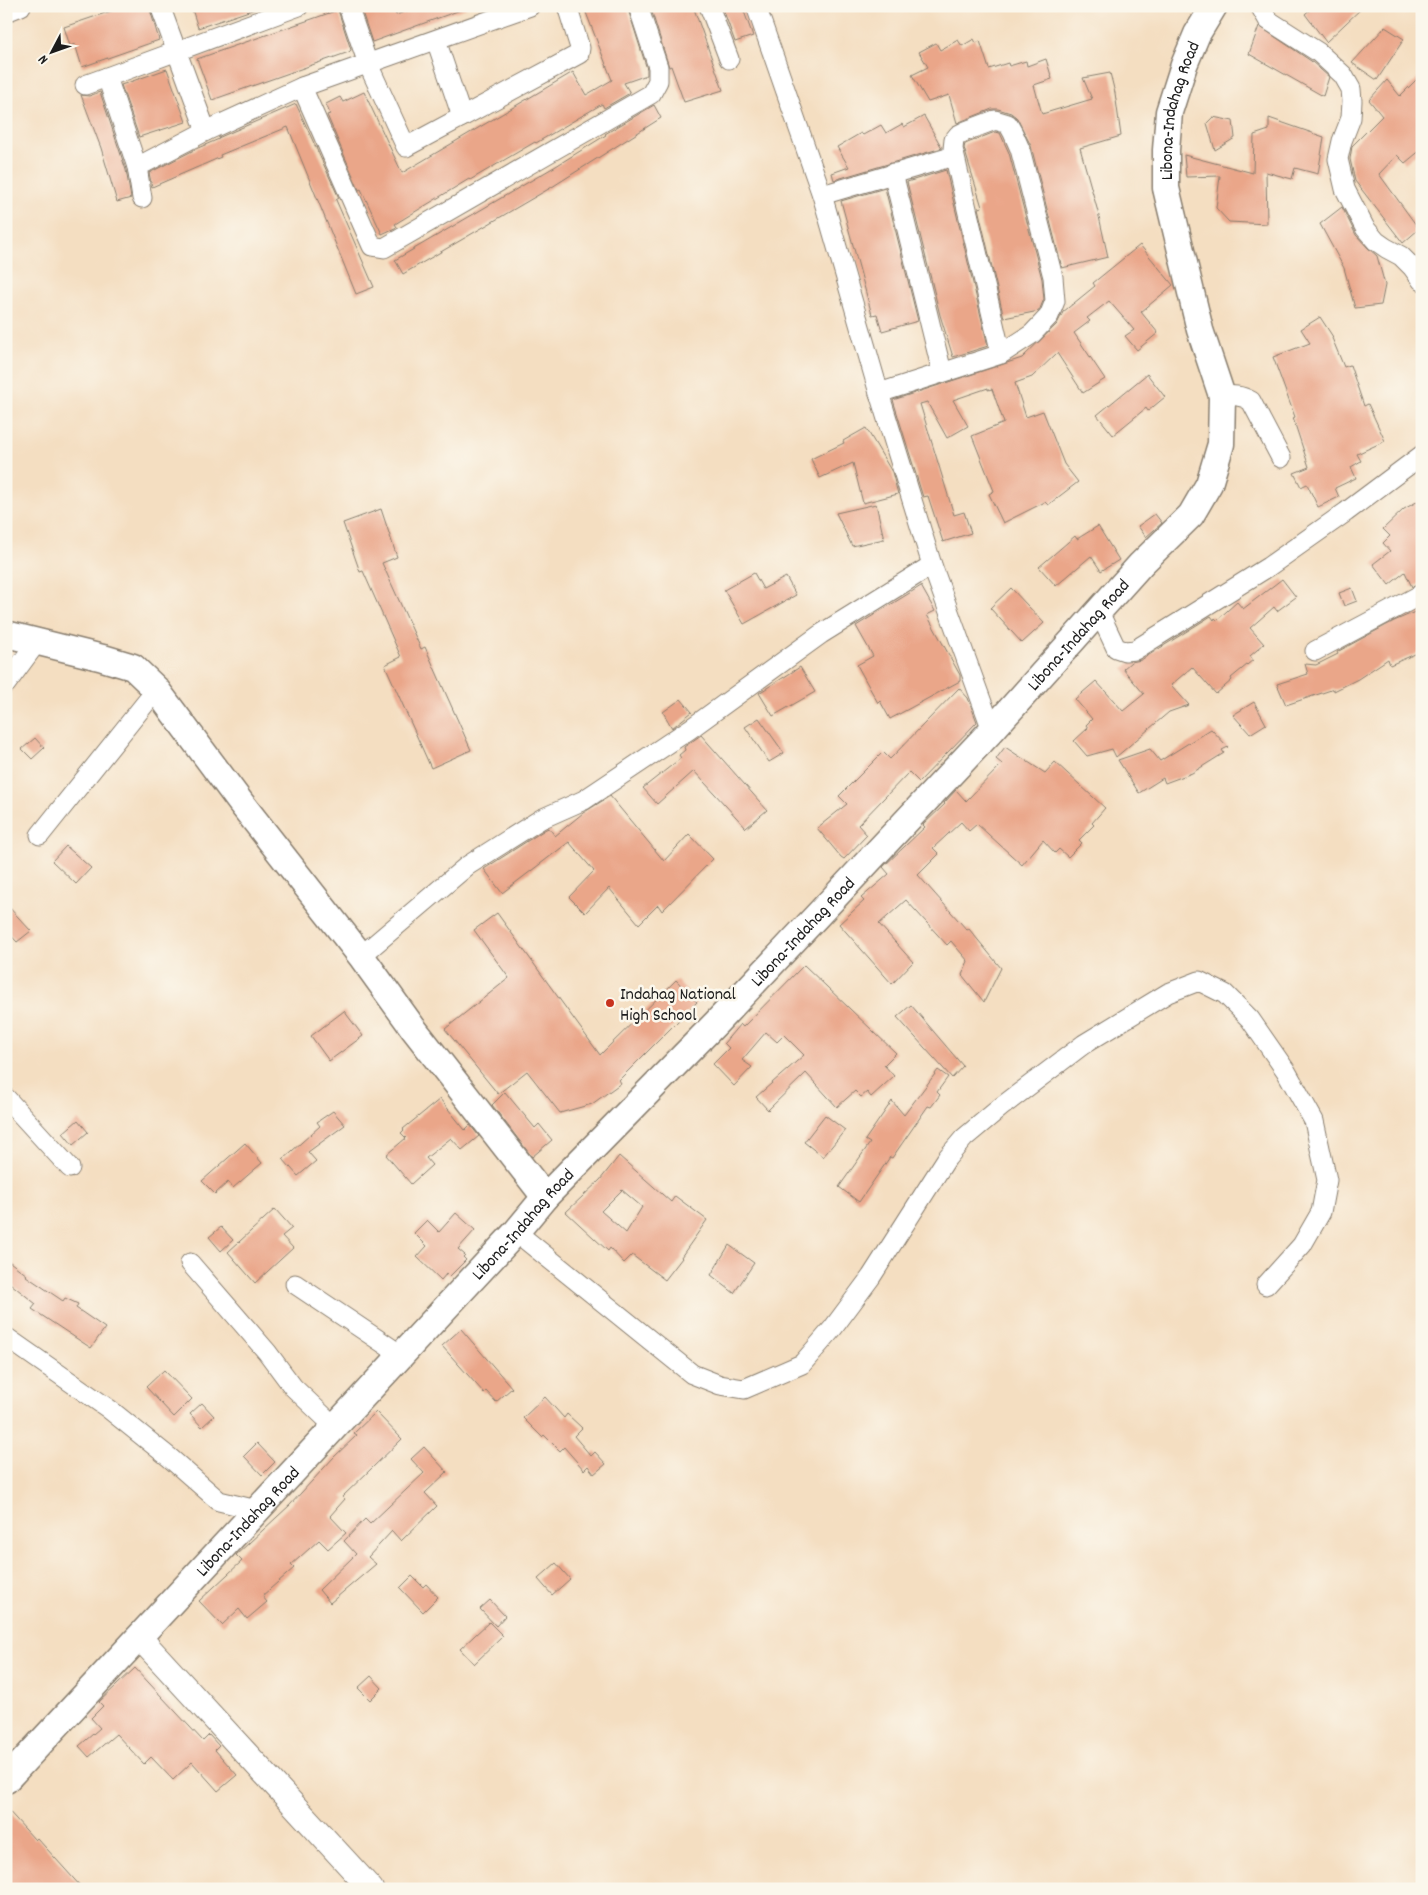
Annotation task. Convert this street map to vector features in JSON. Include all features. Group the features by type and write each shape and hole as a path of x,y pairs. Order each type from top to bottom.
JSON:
{"main road":[{"name":"Libona-Indahag Road","path":"6,1780 516,1232 544,1197 716,1023 992,730 1141,564 1191,515 1209,484 1221,444 1222,396 1200,330 1166,188 1166,150 1169,112 1184,65 1197,34 1214,6"},
{"path":"6,634 132,667 156,690 544,1197"}],"street":[{"path":"6,12 21,6"},
{"path":"160,6 206,131"},
{"path":"85,85 299,6"},
{"path":"348,6 368,64 406,147 579,54 580,48 567,6"},
{"path":"137,167 206,131 302,87 530,6"},
{"path":"302,87 372,246 384,248 651,94 658,81 658,67 638,6"},
{"path":"709,6 729,59"},
{"path":"756,6 822,195 879,393 932,565 992,730"},
{"path":"1260,6 1268,20 1318,52 1343,75 1350,89 1352,101 1351,118 1342,141 1338,159 1344,189 1365,228 1376,241 1401,256 1422,281"},
{"path":"436,40 462,117"},
{"path":"107,77 137,167 142,198"},
{"path":"879,393 942,372 975,364 1001,354 1032,334 1048,316 1055,301 1053,277 1020,149 1008,124 995,120 958,135 954,140 954,156 1001,354"},
{"path":"822,195 954,156"},
{"path":"892,174 942,372"},
{"path":"1222,396 1234,395 1251,401 1281,458"},
{"path":"1099,612 1116,648 1125,651 1135,650 1268,567 1422,455"},
{"path":"361,956 467,866 541,819 584,800 690,729 821,634 932,565"},
{"path":"1316,651 1422,594"},
{"path":"6,684 37,642"},
{"path":"40,836 156,690"},
{"path":"516,1232 692,1374 720,1385 744,1389 802,1364 833,1328 870,1278 947,1158 964,1138 1001,1107 1084,1044 1168,993 1199,981 1225,994 1250,1019 1286,1071 1314,1121 1326,1180 1321,1212 1302,1245 1266,1285"},
{"path":"6,1098 70,1168"},
{"path":"190,1263 267,1352 293,1387 335,1427"},
{"path":"295,1284 401,1355"},
{"path":"6,1337 109,1410 170,1458 219,1501 257,1510"},
{"path":"139,1637 371,1889"}],"building":[{"path":"126,6 149,6 159,40 82,67 75,44 70,46 64,27"},
{"path":"200,6 254,6 255,9 198,28 192,9"},
{"path":"360,6 393,6 396,15 420,6 466,6 466,8 372,42"},
{"path":"594,6 627,6 647,69 647,75 624,83 630,93 604,108 602,104 536,143 469,179 395,224 397,227 382,234 361,189 359,190 327,115 330,114 326,104 340,97 343,102 364,92 402,173 573,72 586,95 612,80 585,10"},
{"path":"650,6 693,6 723,90 684,102 671,66 669,67"},
{"path":"722,6 742,6 753,36 735,42"},
{"path":"1314,6 1364,6 1326,42 1305,14"},
{"path":"338,10 351,50 349,52 212,100 197,59"},
{"path":"1259,26 1311,61 1329,77 1323,96 1249,54"},
{"path":"1385,27 1404,39 1377,80 1352,63"},
{"path":"974,39 976,43 980,41 989,69 1008,63 1009,66 1026,61 1027,66 1046,59 1052,79 1034,85 1042,114 1092,99 1083,78 1110,73 1121,136 1080,148 1098,212 1108,257 1062,268 1031,146 1017,118 1011,113 992,109 957,123 949,95 928,102 912,75 928,67 919,52 936,43 940,50 958,40 962,46"},
{"path":"167,69 186,122 139,137 121,85"},
{"path":"1422,74 1422,149 1405,163 1397,155 1379,174 1419,229 1403,243 1355,181 1350,159 1352,146 1382,116 1369,100 1387,80 1400,96"},
{"path":"100,92 126,170 131,198 117,202 101,148 81,95 89,96"},
{"path":"296,104 339,198 336,200 374,287 356,294 288,127 220,155 221,157 152,187 149,173 218,138"},
{"path":"654,105 661,118 552,187 403,274 395,260 556,166"},
{"path":"924,116 942,148 834,180 832,173 849,167 837,147 861,133 863,135 881,125 886,133 902,124 904,127"},
{"path":"1213,117 1233,121 1235,138 1215,150 1207,123"},
{"path":"1269,118 1324,137 1318,174 1295,168 1292,179 1266,172 1267,224 1229,222 1216,208 1220,176 1186,177 1184,155 1253,173 1254,135 1269,130"},
{"path":"995,132 1000,133 1009,153 1042,279 1044,299 1039,311 1004,318 978,208 982,207 964,148 965,144"},
{"path":"946,170 988,346 953,357 940,315 907,182"},
{"path":"885,188 918,321 882,331 877,314 872,315 841,201"},
{"path":"1342,207 1356,235 1377,256 1385,285 1381,305 1355,308 1344,268 1320,224"},
{"path":"1140,245 1173,285 1141,312 1158,333 1137,350 1125,336 1134,330 1109,301 1087,318 1090,321 1074,333 1105,379 1083,393 1057,353 1032,377 1015,383 1026,417 1043,411 1064,464 1078,482 1048,505 1045,502 1003,523 989,494 994,491 972,436 1004,423 992,389 988,390 988,388 953,400 968,426 947,438 927,402 920,404 954,515 964,512 971,533 943,542 928,496 923,497 893,400 1022,358 1057,324 1063,312 1095,286 1093,283"},
{"path":"1320,317 1333,337 1344,367 1350,365 1364,406 1368,404 1385,441 1357,454 1361,461 1351,467 1356,478 1335,488 1339,497 1318,507 1307,484 1301,487 1294,473 1309,467 1293,418 1295,417 1273,357 1310,343 1301,329"},
{"path":"1147,374 1165,397 1148,411 1146,408 1113,435 1097,415"},
{"path":"866,428 892,472 898,494 863,503 853,463 820,478 811,459 844,443 843,441"},
{"path":"1422,499 1422,583 1412,587 1405,572 1389,585 1373,564 1390,551 1383,543 1390,536 1383,529 1404,509"},
{"path":"876,504 884,539 852,546 836,513"},
{"path":"381,509 397,557 382,563 421,649 425,647 471,750 431,768 385,665 401,657 363,571 360,572 343,523"},
{"path":"1155,514 1162,523 1146,537 1138,526"},
{"path":"1098,526 1119,560 1101,571 1091,556 1056,586 1039,567 1075,536 1077,539"},
{"path":"754,573 763,589 786,577 796,595 744,624 724,590"},
{"path":"1282,579 1296,597 1277,611 1274,607 1250,628 1264,644 1250,656 1253,660 1231,678 1232,680 1216,694 1192,667 1171,685 1189,705 1169,712 1116,757 1112,749 1087,756 1074,741 1088,728 1086,725 1092,719 1075,699 1096,681 1123,711 1144,694 1123,669 1131,662 1141,660 1211,616 1214,620 1215,618 1217,620 1237,602 1243,609"},
{"path":"921,586 935,611 927,615 960,675 960,681 890,719 880,701 878,703 857,665 873,656 856,626"},
{"path":"1011,588 1044,623 1022,643 990,608"},
{"path":"1352,588 1357,601 1344,606 1339,593"},
{"path":"1422,609 1422,651 1390,665 1388,659 1358,679 1334,691 1334,689 1286,705 1277,684 1308,674 1305,664 1316,665 1394,621"},
{"path":"800,667 815,692 773,716 759,693"},
{"path":"959,688 968,698 977,722 919,782 909,772 858,825 867,835 844,859 841,857 817,828 847,804 839,796 883,752 890,759"},
{"path":"681,699 692,712 672,728 663,712"},
{"path":"1254,702 1266,724 1250,734 1233,715"},
{"path":"759,718 784,753 769,762 745,727"},
{"path":"1211,729 1228,747 1222,750 1224,753 1192,773 1165,783 1163,778 1139,793 1118,760 1150,749 1160,761"},
{"path":"701,735 767,810 746,828 694,771 657,804 643,788 681,758 679,755 685,750 684,747"},
{"path":"35,738 44,748 32,759 22,749"},
{"path":"1005,747 1045,773 1055,762 1105,808 1092,823 1094,825 1079,840 1082,843 1068,857 1059,849 1055,853 1043,840 1022,865 977,824 969,831 961,822 933,848 939,854 918,875 967,930 969,929 1001,968 984,1002 962,975 968,961 951,941 947,945 906,900 879,924 913,962 892,984 839,924 864,901 861,898 889,874 883,867 925,827 923,825 945,804 956,790 966,801 1002,764 996,759"},
{"path":"610,796 664,861 689,834 713,859 662,911 658,905 639,924 609,888 585,913 569,897 594,871 569,842 502,893 484,869 546,829 549,828 555,836 583,813"},
{"path":"66,846 91,868 76,884 52,861"},
{"path":"6,904 31,931 17,942 6,930"},
{"path":"497,913 600,1055 676,980 697,1002 619,1080 621,1083 592,1104 560,1113 527,1071 498,1094 445,1029 509,978 474,930"},
{"path":"804,965 896,1053 884,1065 894,1076 871,1097 867,1092 861,1097 855,1091 837,1107 806,1073 768,1110 756,1097 804,1055 784,1035 777,1042 766,1032 742,1060 752,1067 734,1086 713,1064 729,1048 724,1043 740,1024 743,1027"},
{"path":"911,1005 963,1066 952,1078 897,1017"},
{"path":"344,1011 363,1036 329,1061 311,1036"},
{"path":"938,1070 948,1077 937,1092 940,1095 931,1107 928,1106 859,1202 839,1187 870,1143 865,1140 892,1101 904,1115"},
{"path":"505,1092 535,1128 539,1124 552,1140 532,1157 492,1105"},
{"path":"440,1099 465,1130 470,1125 479,1136 462,1150 451,1138 426,1158 432,1165 411,1184 386,1155 406,1138 401,1133 403,1129"},
{"path":"333,1111 345,1125 308,1152 316,1161 298,1176 283,1159 320,1126 317,1122"},
{"path":"825,1115 845,1130 823,1157 804,1142"},
{"path":"78,1120 88,1132 73,1145 63,1133"},
{"path":"245,1143 262,1163 233,1188 228,1182 215,1194 202,1181"},
{"path":"619,1156 671,1202 675,1196 707,1220 665,1280 632,1255 624,1263 610,1248 608,1251 566,1212 600,1180","holes":["622,1190 642,1207 626,1233 601,1211"]},
{"path":"275,1209 292,1228 282,1236 293,1248 255,1283 228,1252"},
{"path":"456,1213 475,1230 458,1249 465,1255 463,1257 466,1260 450,1276 447,1273 441,1280 417,1257 427,1246 414,1233 427,1220 439,1232"},
{"path":"221,1227 233,1240 221,1251 209,1237"},
{"path":"729,1245 754,1263 734,1293 711,1275"},
{"path":"6,1259 26,1276 63,1301 65,1298 78,1304 76,1308 105,1328 91,1348 32,1309 36,1304 6,1280"},
{"path":"461,1329 512,1388 496,1402 486,1391 484,1393 442,1346"},
{"path":"164,1370 192,1399 174,1417 146,1387"},
{"path":"545,1397 564,1418 567,1414 582,1428 574,1436 591,1456 595,1452 606,1464 594,1474 588,1466 584,1470 564,1447 560,1451 544,1435 542,1437 523,1418"},
{"path":"202,1403 214,1416 202,1427 190,1414"},
{"path":"376,1412 402,1439 342,1497 345,1499 330,1516 346,1533 328,1549 319,1540 291,1565 294,1568 262,1596 267,1602 247,1619 239,1609 222,1625 199,1601 242,1561 236,1555 290,1505 357,1435 354,1433"},
{"path":"257,1443 275,1462 262,1475 244,1456"},
{"path":"424,1447 447,1472 425,1493 437,1506 401,1541 392,1531 368,1557 376,1564 330,1603 319,1590 356,1554 344,1541 365,1519 370,1524 424,1473 411,1459"},
{"path":"556,1563 570,1579 552,1595 538,1579"},
{"path":"412,1576 423,1587 426,1584 438,1597 423,1612 400,1588"},
{"path":"490,1600 505,1616 496,1626 480,1609"},
{"path":"489,1622 503,1636 474,1664 460,1649"},
{"path":"135,1668 203,1741 209,1735 219,1746 215,1750 237,1775 218,1791 192,1762 173,1780 151,1757 144,1764 116,1734 89,1757 79,1746 100,1728 91,1718 103,1706 99,1702"},
{"path":"371,1676 382,1688 370,1700 358,1688"},
{"path":"6,1808 35,1840 37,1838 83,1889 12,1889 6,1883"}],"place":[{"name":"Indahag National High School","path":"610,1003"}]}
